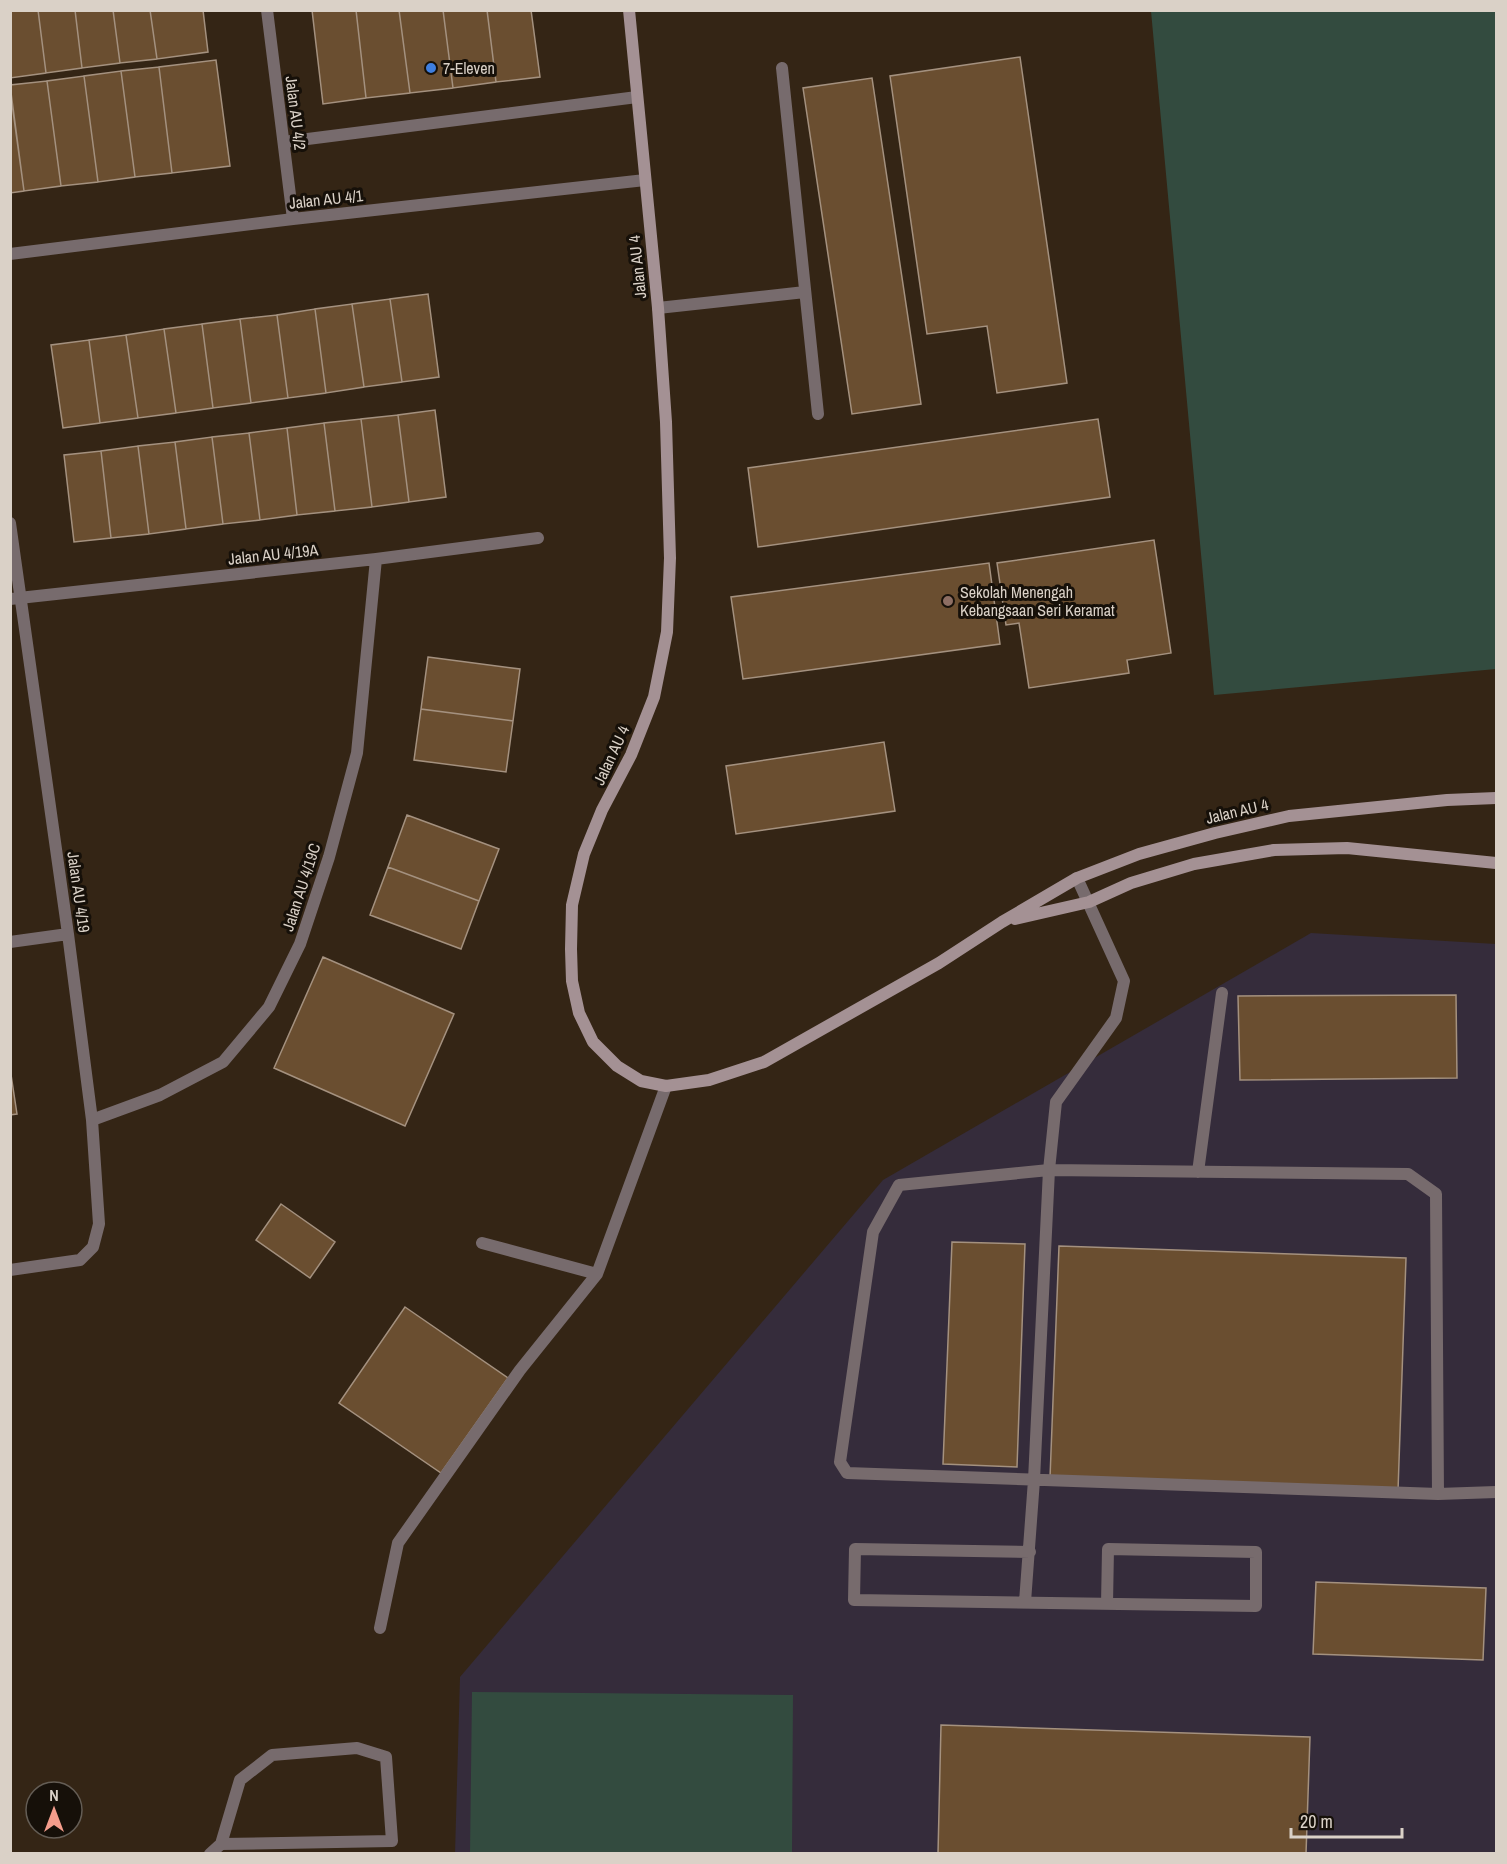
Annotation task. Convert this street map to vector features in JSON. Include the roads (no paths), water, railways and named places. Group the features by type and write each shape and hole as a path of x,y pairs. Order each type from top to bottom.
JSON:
{"main road":[{"name":"Jalan AU 4","path":"629,10 658,308 666,422 670,547 667,632 654,697 631,755 602,810 584,854 572,906 571,949 572,981 579,1013 593,1042 617,1066 641,1081 666,1086 709,1080 764,1062 939,963 1002,922 1077,878 1139,854 1289,816 1447,800 1497,798"},
{"name":"Jalan AU 4","path":"1002,922 1089,902 1131,883 1194,864 1274,850 1347,848 1497,863"}],"street":[{"name":"Jalan AU 4/2","path":"267,10 293,219"},
{"path":"782,68 818,414"},
{"path":"284,141 638,97"},
{"name":"Jalan AU 4/1","path":"10,254 293,219 645,180"},
{"path":"658,308 805,292"},
{"name":"Jalan AU 4/19","path":"10,523 16,598 68,934 92,1120 99,1224 93,1246 80,1260 10,1270"},
{"name":"Jalan AU 4/19A","path":"16,598 376,559 538,538"},
{"name":"Jalan AU 4/19C","path":"92,1120 160,1095 223,1062 269,1007 303,933 329,857 357,753 376,559"},
{"path":"1025,1602 1034,1480 1049,1170 1056,1102 1116,1017 1124,981 1077,878"},
{"path":"10,942 68,934"},
{"path":"1198,1172 1222,993"},
{"path":"380,1628 398,1543 520,1370 597,1274 666,1086"},
{"path":"1437,1494 1436,1194 1408,1174 1049,1170 899,1185 873,1232 840,1462 847,1473 1437,1494 1497,1492"},
{"path":"482,1244 597,1274"},
{"path":"1030,1552 855,1549 854,1600 1025,1602 1107,1604 1256,1606 1256,1552 1108,1549 1107,1604"},
{"path":"210,1854 221,1844 240,1780 272,1755 357,1748 386,1757 392,1841 221,1844"}],"place":[{"name":"7-Eleven","path":"431,68"},
{"name":"Sekolah Menengah Kebangsaan Seri Keramat","path":"948,601"}]}
